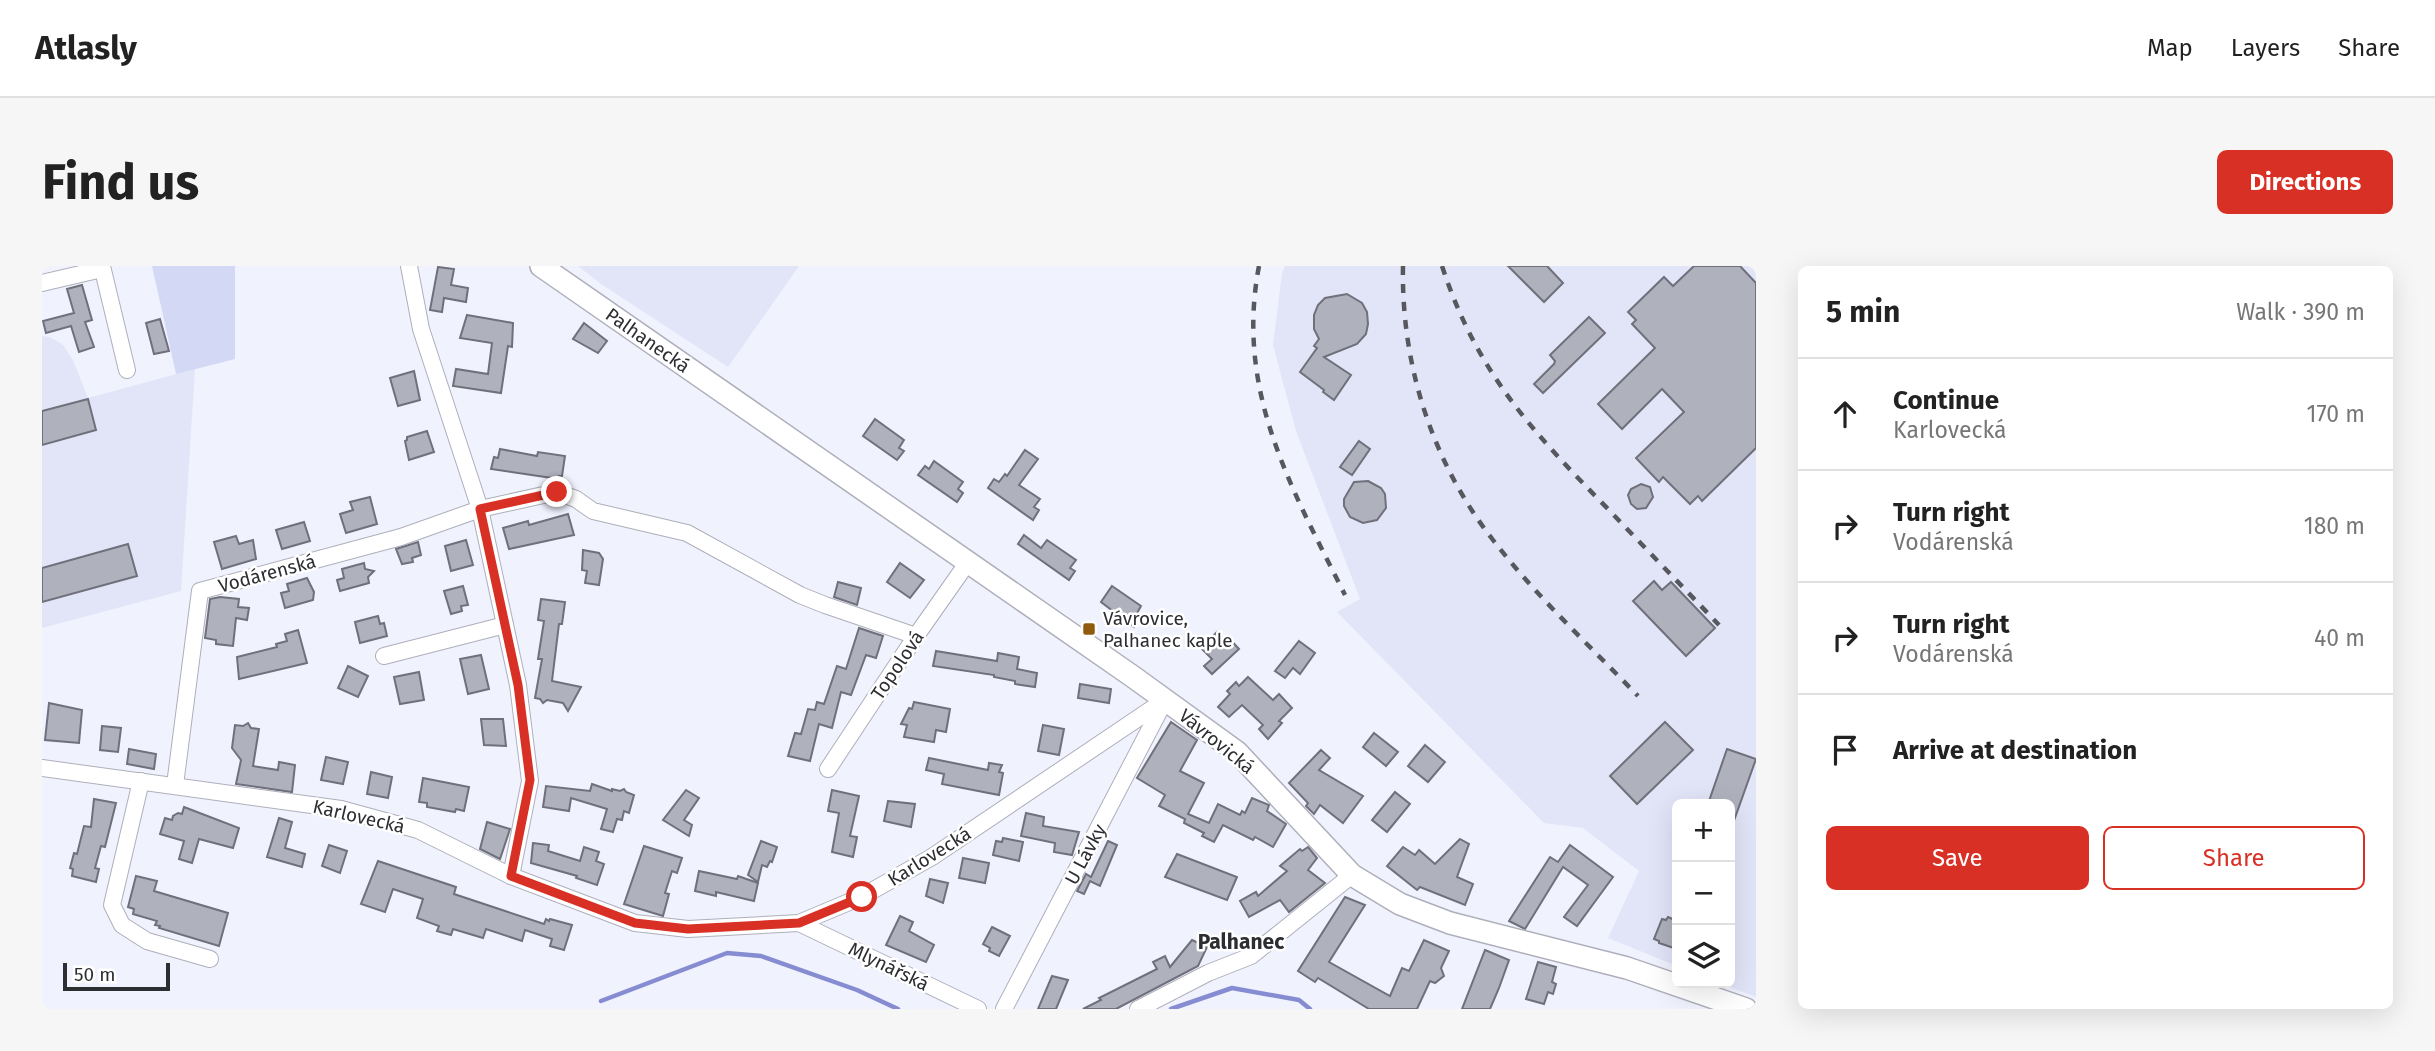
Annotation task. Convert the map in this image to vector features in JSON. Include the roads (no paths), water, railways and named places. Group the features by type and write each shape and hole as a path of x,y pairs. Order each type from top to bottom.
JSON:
{"street":[{"path":"409,266 421,329 480,509 518,685 530,780 511,876"},
{"name":"Palhanecká","path":"541,266 756,414"},
{"path":"42,283 102,267 127,370"},
{"name":"Vávrovická","path":"756,414 1237,752 1352,875 1400,904 1450,923 1627,968 1746,1009"},
{"name":"Vodárenská","path":"175,785 200,591 401,537 480,509 557,492 576,499 593,511 687,533 800,595 916,636"},
{"name":"Topolová","path":"828,769 968,562"},
{"path":"384,656 505,625"},
{"name":"Karlovecká","path":"42,768 341,809 418,830 511,876 635,923 688,929 799,923 862,897 932,857 1165,700"},
{"name":"U Lávky","path":"1004,1009 1165,700"},
{"path":"141,781 111,905 122,925 147,941 210,959"},
{"path":"1138,1009 1208,973 1251,956 1352,875"},
{"name":"Mlynářská","path":"799,923 978,1009"}],"waterway":[{"path":"601,1001 727,953 761,956 857,990 898,1009"},
{"path":"1171,1009 1232,988 1299,1000 1310,1009"}],"railway":[{"path":"1259,266 1254,312 1255,355 1261,397 1288,476 1345,595"},
{"path":"1403,266 1404,303 1415,375 1424,410 1453,478 1472,510 1510,561 1545,601 1638,696"},
{"path":"1442,266 1472,338 1490,369 1531,426 1719,625"}],"place":[{"name":"Vávrovice, Palhanec kaple","path":"1089,629"}],"district":[{"name":"Palhanec","path":"1241,942"}]}
